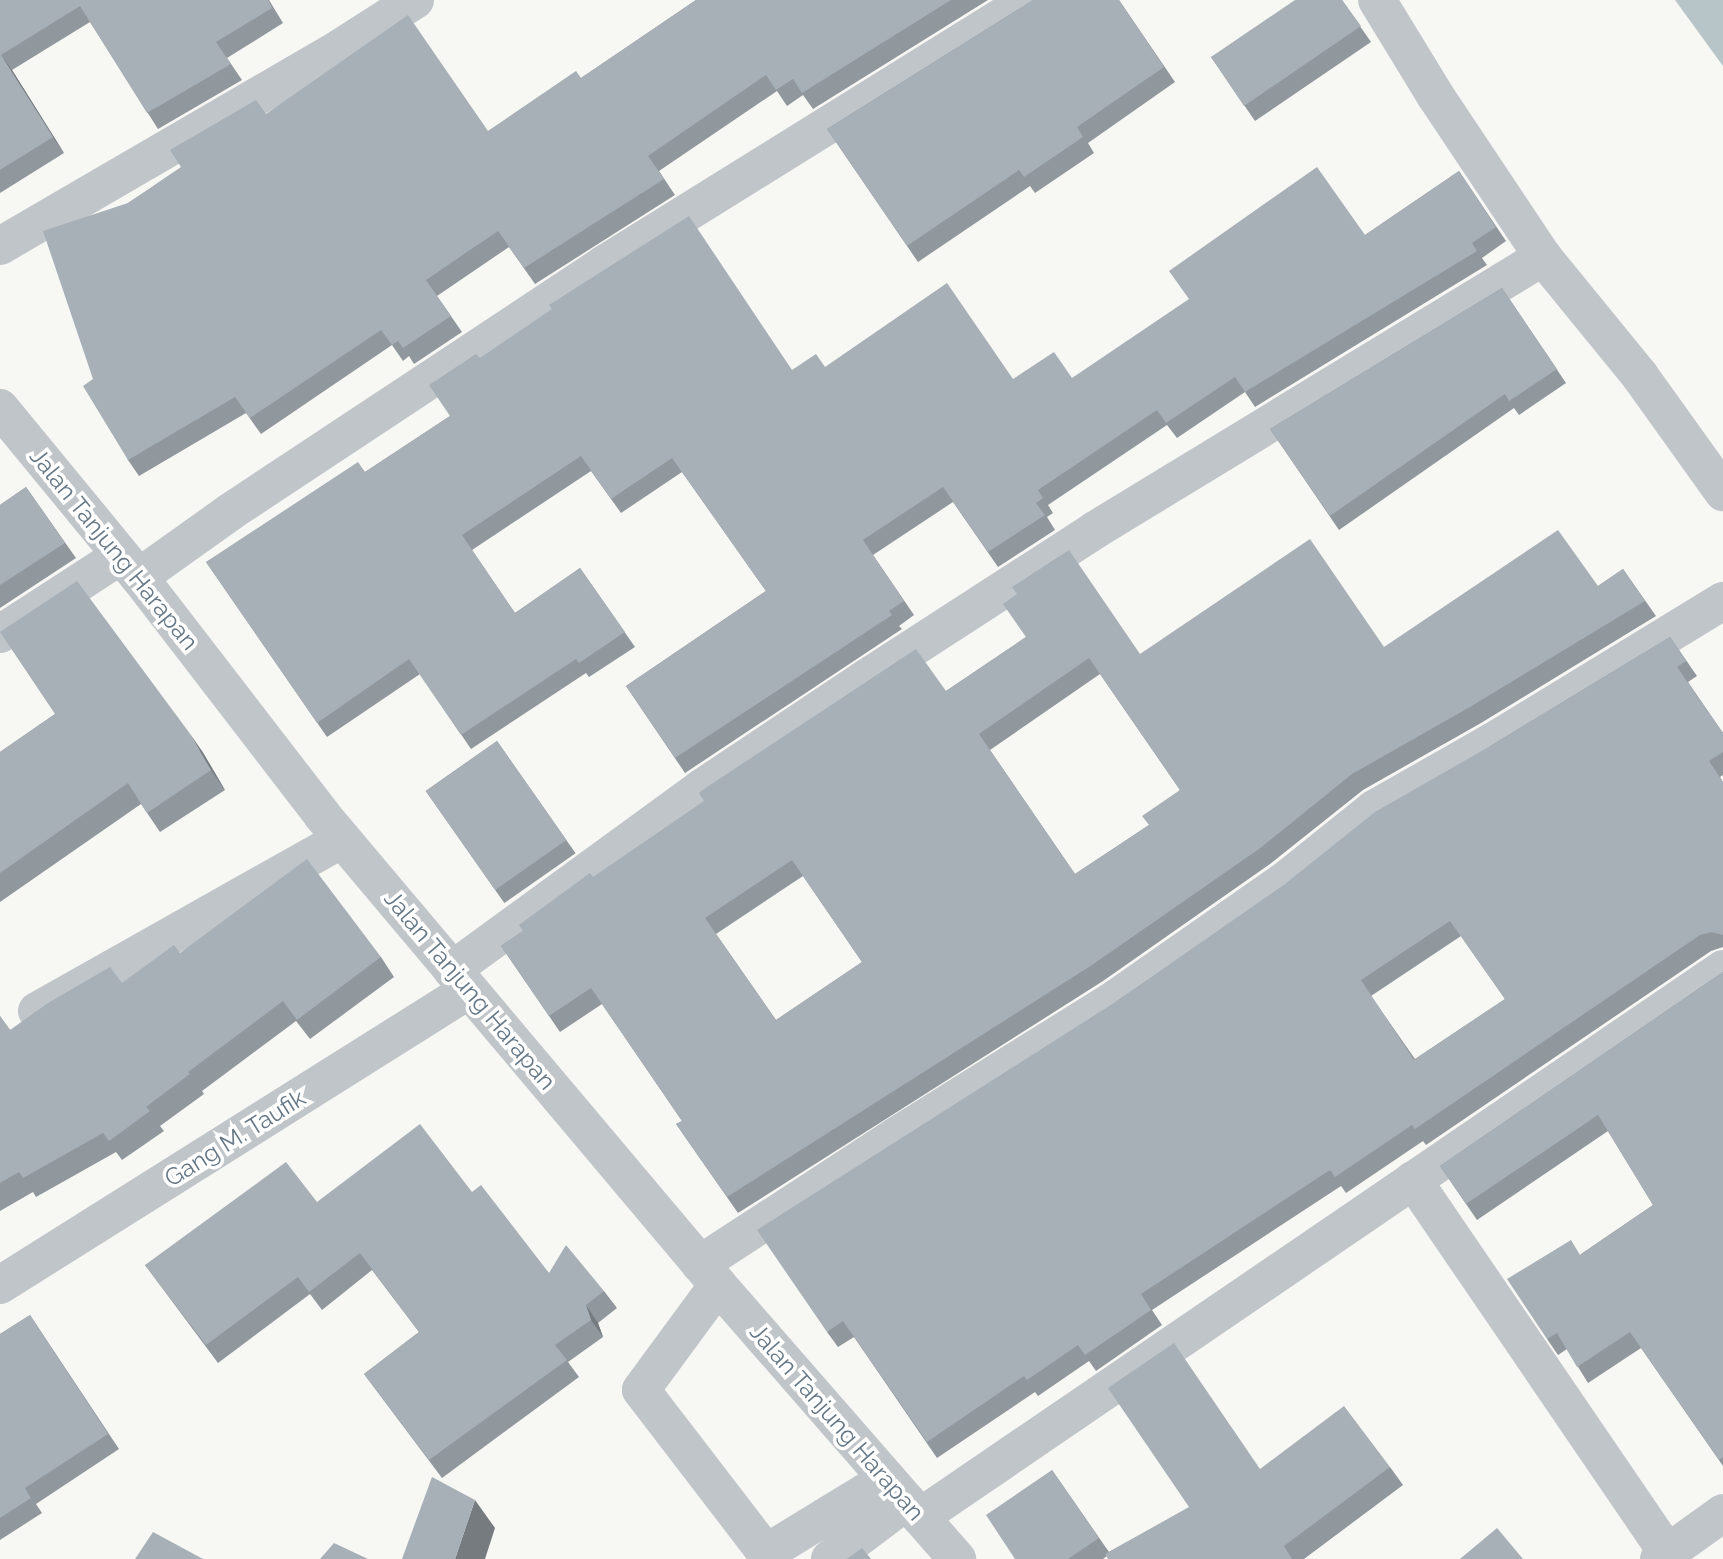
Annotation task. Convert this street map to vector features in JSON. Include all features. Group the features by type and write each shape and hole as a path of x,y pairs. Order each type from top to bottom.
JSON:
{"street":[{"path":"0,246 340,48 415,0"},
{"path":"0,634 230,512 603,265 1029,0"},
{"path":"1377,0 1435,95 1543,257 1640,376 1723,492"},
{"name":"Gang M. Taufik","path":"0,1285 460,980 703,787 868,677 1096,530 1543,257"},
{"name":"Jalan Tanjung Harapan","path":"0,408 130,567 342,839 709,1274 957,1559"},
{"path":"905,1499 766,1553 641,1390 709,1274 896,1136 1115,999 1283,882 1374,809 1492,742 1723,601"},
{"path":"37,1011 342,839"},
{"path":"830,1559 905,1499 1413,1180 1723,969"},
{"path":"1413,1180 1663,1556 1723,1513"}],"shaded area":[{"path":"1675,0 1723,0 1723,66"}],"building":[{"path":"0,0 268,0 272,8 216,42 231,64 147,113 80,6 1,55 53,137 0,170"},
{"path":"696,0 951,0 802,93 793,79 776,90 766,75 648,156 664,179 524,268 498,231 426,280 451,316 403,348 398,341 392,345 381,330 250,418 235,397 128,460 83,386 93,379 43,231 128,203 181,167 170,150 256,100 266,114 408,15 488,131 576,71 581,78"},
{"path":"1032,0 1119,0 1164,67 1077,127 1083,137 1024,177 1019,170 907,246 827,129"},
{"path":"1295,0 1342,0 1361,26 1244,106 1211,57"},
{"path":"1317,167 1365,235 1459,171 1496,227 1472,243 1477,251 1245,392 1235,377 1166,423 1157,410 1038,490 1043,498 1036,503 1045,515 988,552 943,487 863,540 904,601 889,611 892,615 675,758 626,686 766,591 672,458 611,499 581,456 462,535 515,613 580,568 625,632 579,663 576,659 461,735 409,659 317,723 206,562 358,462 365,472 450,416 429,385 476,354 480,358 552,309 549,305 689,216 792,370 816,354 825,367 947,283 1013,379 1054,352 1072,378 1189,299 1169,271"},
{"path":"1502,288 1557,369 1509,401 1505,394 1330,516 1270,429"},
{"path":"26,487 65,543 0,585 0,505"},
{"path":"1558,530 1598,586 1623,569 1645,601 1470,707 1352,774 1259,849 1092,965 727,1197 676,1124 682,1121 591,988 549,1016 501,946 523,931 519,925 590,873 593,877 704,801 699,793 704,789 916,649 946,691 1026,637 1003,604 1017,594 1012,587 1069,550 1140,654 1310,539 1384,647","holes":["1089,658 1180,790 1142,816 1149,825 1075,874 979,734","792,860 862,962 776,1020 705,918"]},
{"path":"77,581 188,731 211,770 147,813 128,783 0,873 0,752 55,714 0,632"},
{"path":"1670,637 1686,661 1677,667 1723,733 1723,752 1709,761 1723,782 1723,935 1711,932 1700,935 1415,1129 1412,1125 1335,1177 1330,1170 1141,1294 1151,1310 1085,1355 1078,1345 1027,1380 1024,1376 927,1442 843,1321 827,1332 757,1230 1117,1001 1285,884 1375,812","holes":["1450,921 1505,999 1414,1060 1361,980"]},
{"path":"497,741 566,840 495,890 426,791"},
{"path":"307,859 381,957 297,1020 283,1001 188,1072 190,1074 146,1107 150,1111 109,1141 103,1133 23,1178 19,1172 0,1183 0,1016 10,1030 48,1003 110,967 122,983 174,945 180,953"},
{"path":"1723,972 1723,1457 1719,1460 1630,1332 1577,1367 1557,1333 1547,1339 1507,1279 1571,1240 1580,1255 1653,1205 1598,1115 1466,1204 1440,1166"},
{"path":"420,1124 472,1192 481,1185 549,1273 566,1245 604,1291 586,1305 591,1320 555,1345 567,1360 429,1460 364,1374 419,1332 360,1253 309,1292 298,1277 206,1345 145,1265 286,1162 317,1202"},
{"path":"30,1315 108,1434 25,1488 31,1498 0,1518 0,1334"},
{"path":"1174,1343 1260,1469 1344,1406 1390,1467 1284,1546 1292,1559 1108,1559 1105,1554 1189,1507 1108,1388"},
{"path":"1052,1470 1099,1538 1068,1559 1015,1559 986,1515"},
{"path":"432,1477 475,1500 455,1559 402,1559"},
{"path":"1497,1528 1523,1559 1460,1559"},
{"path":"153,1532 203,1559 135,1559"},
{"path":"334,1543 368,1559 320,1559"},
{"path":"862,1548 871,1559 847,1559"}]}
